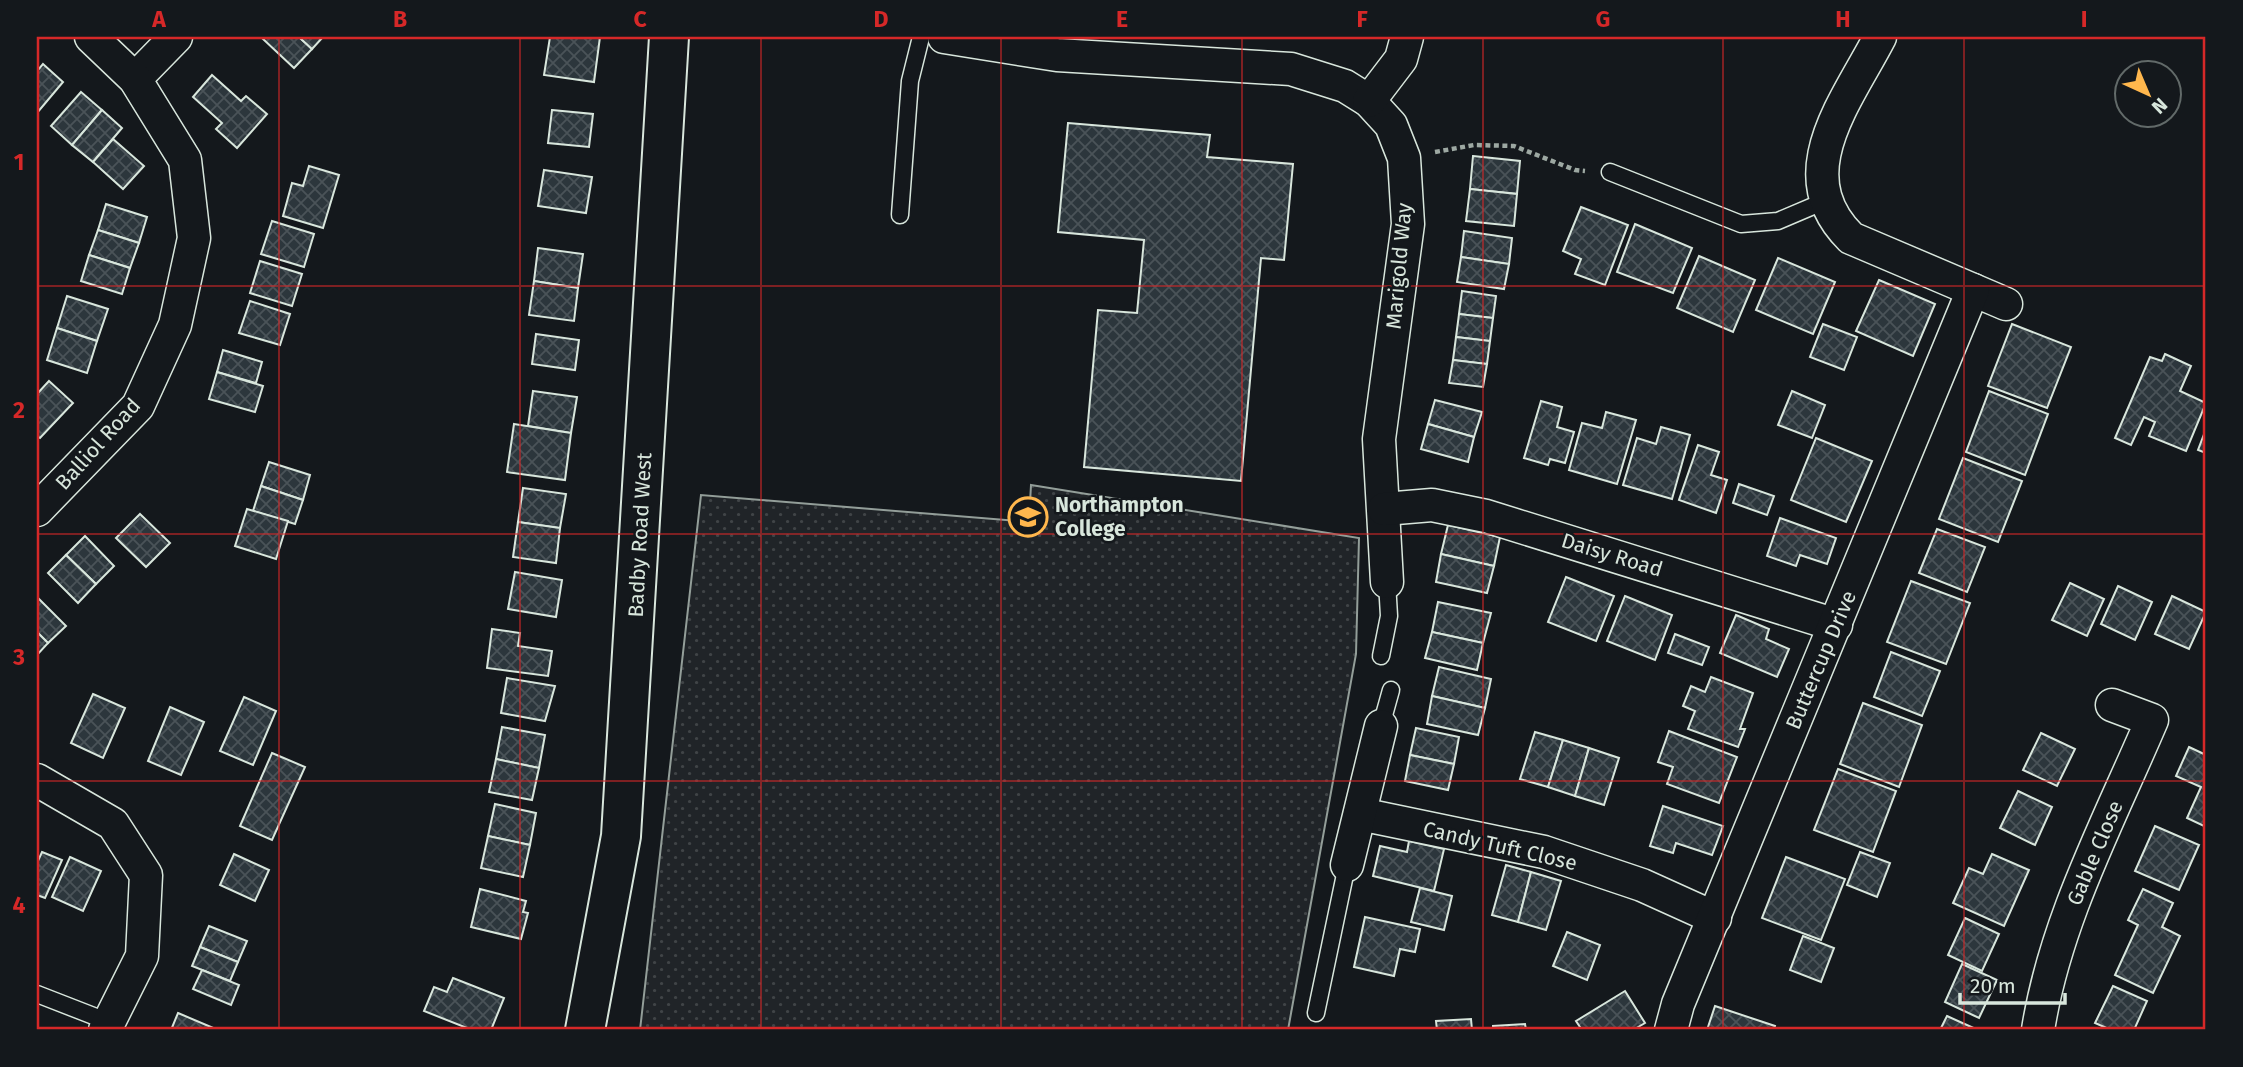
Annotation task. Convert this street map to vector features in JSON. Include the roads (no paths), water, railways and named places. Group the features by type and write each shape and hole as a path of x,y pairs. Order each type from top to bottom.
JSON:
{"street":[{"name":"Balliol Road","path":"37,510 138,406 175,325 194,238 185,160 135,79 91,37"},
{"path":"135,79 176,37"},
{"name":"Badby Road West","path":"584,1030 621,836 669,37"},
{"name":"Marigold Way","path":"944,37 1057,55 1291,69 1345,86 1369,101 1391,125 1404,158 1408,224 1379,439 1387,582"},
{"path":"1369,101 1401,59 1407,37"},
{"path":"1880,37 1829,136 1820,186 1825,201 1835,222 1851,238 2006,304"},
{"name":"Buttercup Drive","path":"1671,1030 1678,1004 1973,290"},
{"name":"Daisy Road","path":"1384,509 1432,505 1486,516 1836,625"},
{"name":"Gable Close","path":"2038,1030 2045,988 2062,929 2152,720 2112,705"},
{"path":"1348,865 1381,726"},
{"path":"37,780 113,824 146,875 142,956 107,1026"},
{"name":"Candy Tuft Close","path":"1360,814 1544,852 1642,885 1715,918"}],"lane":[{"path":"900,215 910,81 921,37"},
{"path":"1610,172 1741,224 1778,221 1825,201"},
{"path":"1381,656 1389,616 1387,582"},
{"path":"1381,726 1391,690"},
{"path":"1316,1013 1348,865"},
{"path":"37,994 107,1026"}],"place":[{"name":"Northampton College","path":"1028,517"}]}
